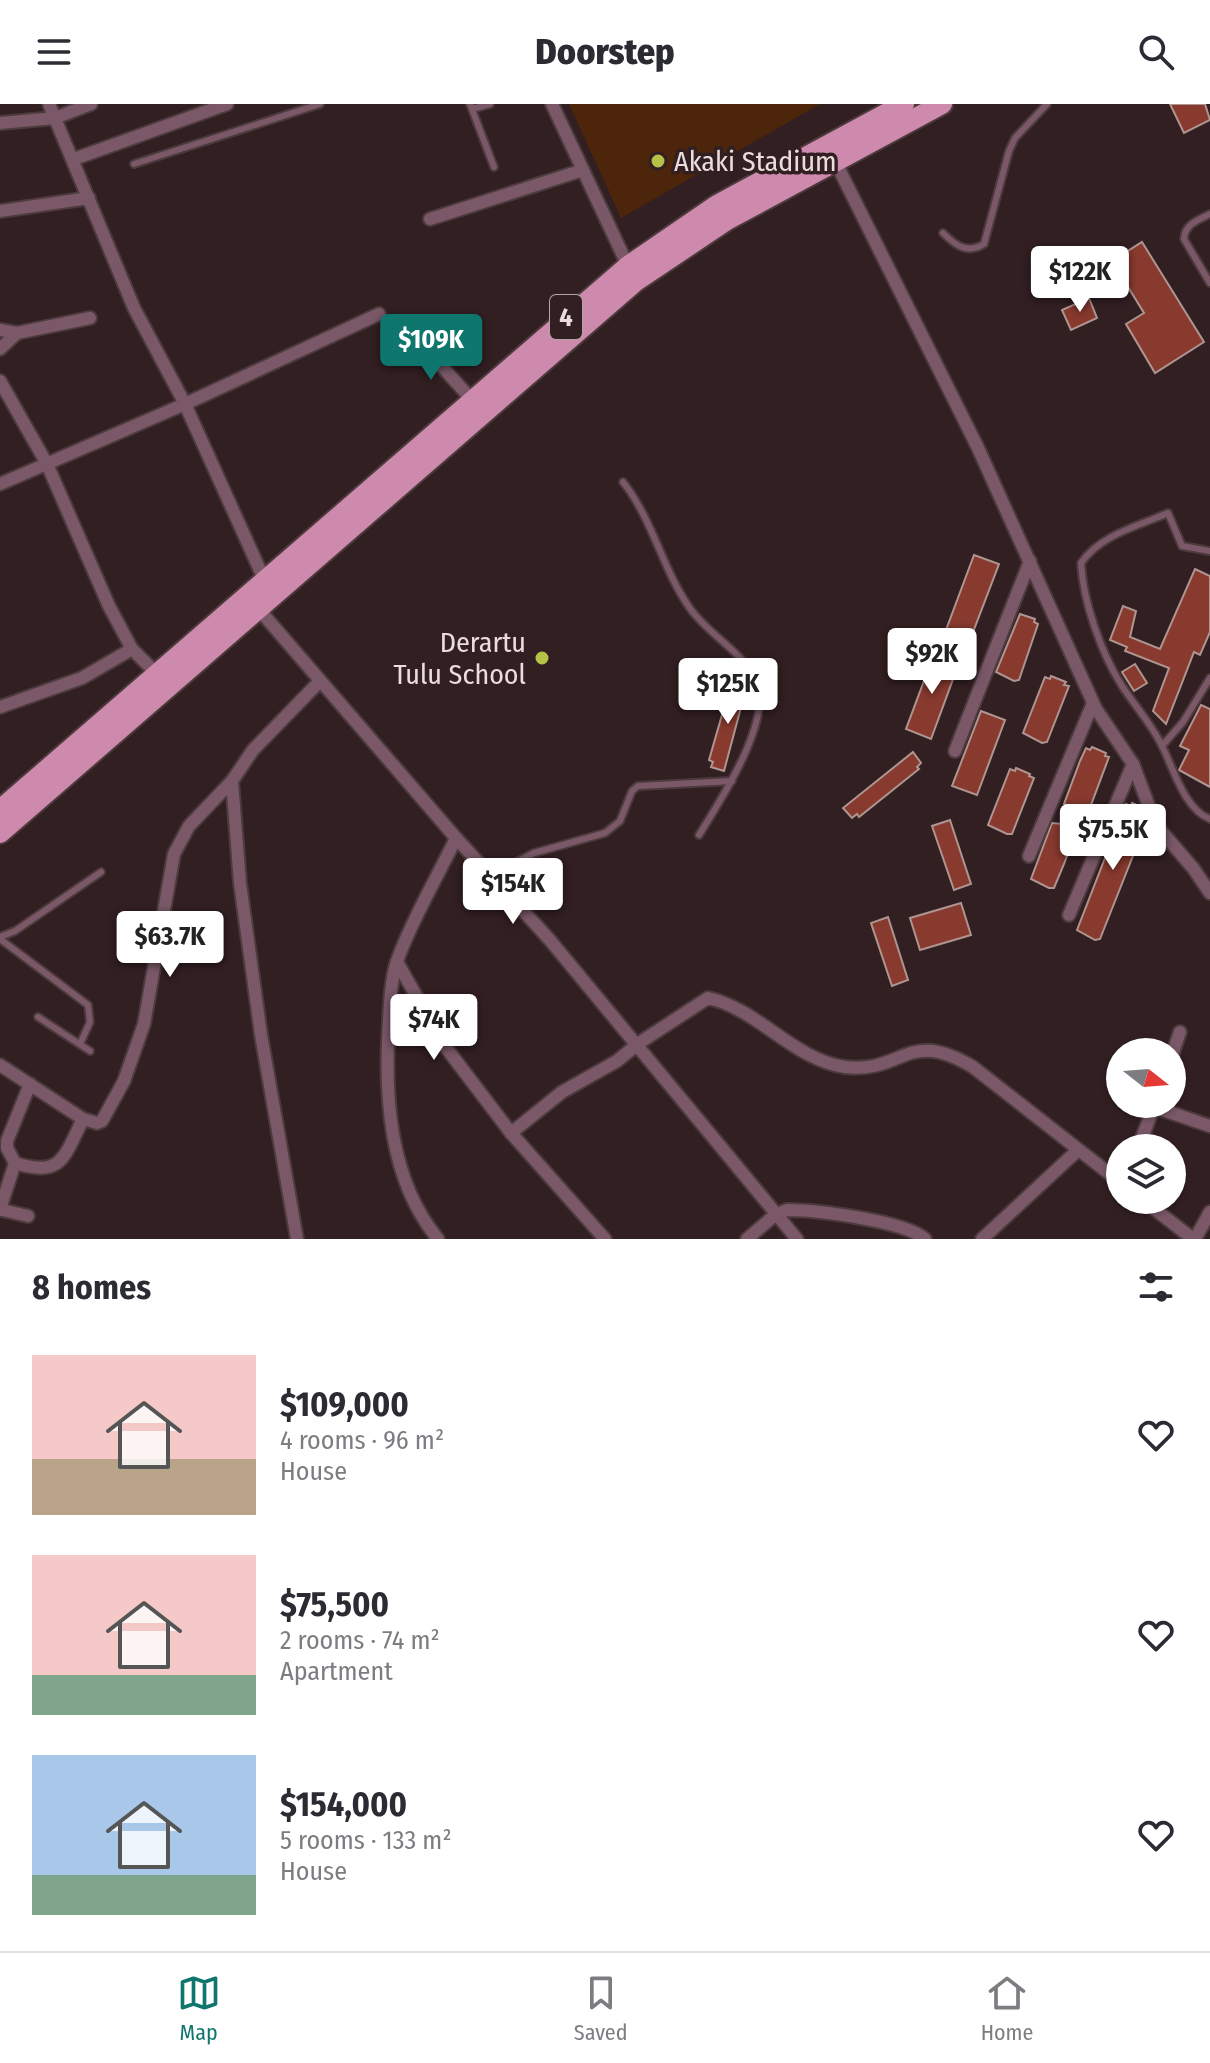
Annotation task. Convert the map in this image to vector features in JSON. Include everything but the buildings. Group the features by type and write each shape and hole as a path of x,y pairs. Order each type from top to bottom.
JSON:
{"main road":[{"name":"4","path":"0,810 157,674 252,602 264,579 628,266 717,205 831,153 904,104"},
{"path":"0,833 252,602 636,281 831,153 942,104"}],"street":[{"path":"49,104 134,308 185,404 264,579"},
{"path":"0,123 55,118 91,104"},
{"path":"74,159 227,104"},
{"path":"552,104 628,266"},
{"path":"831,153 978,448 1093,703 1133,764 1156,825 1210,893"},
{"path":"430,219 583,170"},
{"path":"0,211 89,198"},
{"path":"0,484 185,404 379,314"},
{"path":"0,330 17,333 90,318"},
{"path":"0,349 17,333"},
{"path":"416,338 473,401"},
{"path":"0,381 47,464 132,649 157,674"},
{"path":"955,751 1030,561"},
{"path":"252,602 639,1043 797,1239"},
{"path":"0,707 82,678 132,649"},
{"path":"0,1065 83,1119 97,1123 102,1121 135,1055 144,1024 174,854 189,826 232,781 253,750 320,681"},
{"path":"1029,856 1093,703"},
{"path":"1069,915 1133,764"},
{"path":"232,781 240,883 255,989 297,1239"},
{"path":"438,1239 426,1225 409,1192 396,1148 388,1100 389,1021 397,962 456,838"},
{"path":"397,962 444,1045 511,1133 605,1239"},
{"path":"511,1133 562,1092 617,1061 708,998 736,1008 826,1063 864,1068 922,1049 949,1052 973,1067 1106,1171"},
{"path":"1178,1038 1180,1032"},
{"path":"30,1084 7,1141 15,1163 38,1171 54,1166 67,1152 83,1119"},
{"path":"1186,1117 1210,1126"},
{"path":"982,1239 1078,1150"},
{"path":"15,1163 1,1210 28,1216"},
{"path":"747,1239 775,1215 787,1210 835,1215 912,1230 925,1239"},
{"path":"1161,1214 1194,1239 1210,1212"}],"lane":[{"path":"134,164 320,104"},
{"path":"490,104 471,107 494,167"},
{"path":"943,233 963,249 974,250 984,244 1009,151 1015,138 1047,104"},
{"path":"1210,214 1191,224 1185,231 1184,239 1210,283"},
{"path":"623,482 643,510 668,570 691,610 744,661 761,689 761,707 732,781 699,835"},
{"path":"1210,551 1182,546 1168,513 1105,539 1090,549 1081,563 1088,607 1119,682 1162,746 1174,776 1202,816 1210,819"},
{"path":"1162,746 1183,722 1210,678"},
{"path":"491,875 534,853 605,833 615,827 632,791 638,786 732,781"},
{"path":"80,1044 90,1022 88,1005 0,938 101,872"},
{"path":"38,1017 90,1051"}],"shaded area":[{"name":"Akaki Stadium","path":"569,104 820,104 621,218"}],"place":[{"name":"Akaki Stadium","path":"658,161"},
{"name":"Derartu Tulu School","path":"542,658"}]}
